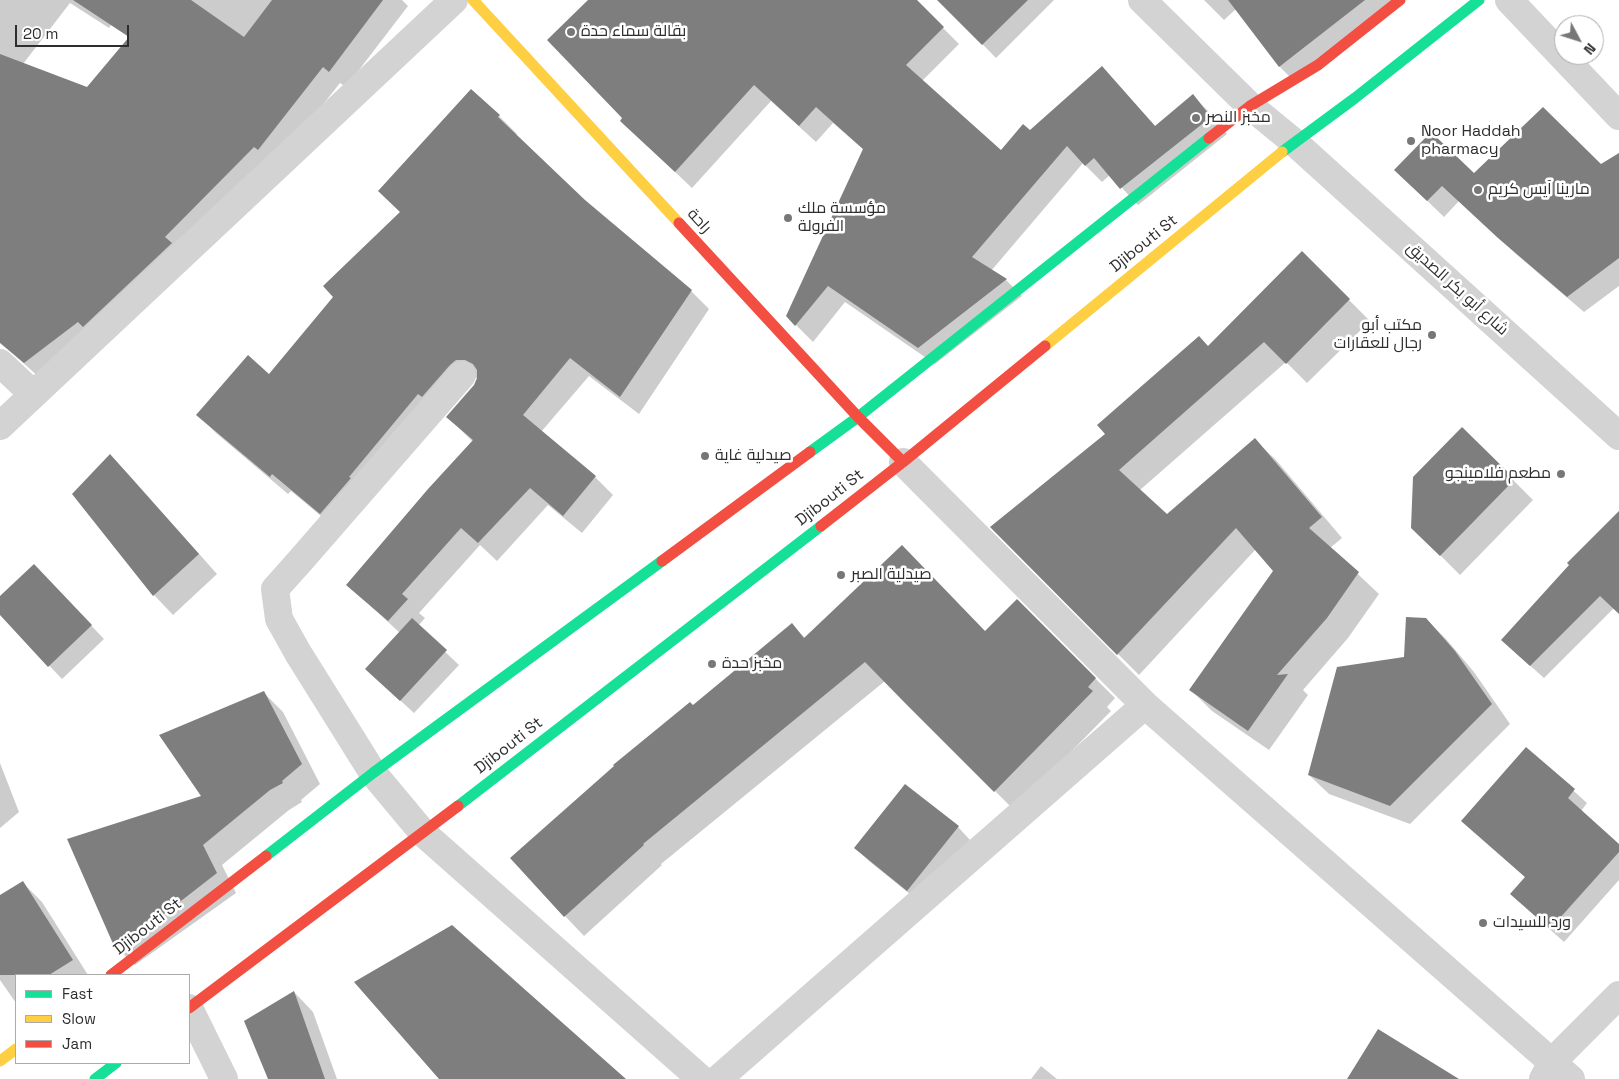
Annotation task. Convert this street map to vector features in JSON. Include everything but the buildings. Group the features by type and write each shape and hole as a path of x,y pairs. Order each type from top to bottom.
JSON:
{"street":[{"path":"0,426 454,0"},
{"name":"راحة","path":"473,0 858,417 904,462"},
{"name":"شارع أبو بكر الصديق","path":"1142,0 1250,106 1294,142 1619,436"},
{"name":"Djibouti St","path":"112,974 373,773 858,417 1250,106 1318,65 1400,0"},
{"name":"Djibouti St","path":"190,1007 423,833 904,462 1294,142 1355,98 1479,0"},
{"path":"1509,0 1619,116"},
{"path":"0,362 33,394"},
{"path":"462,375 307,554 275,588 279,620 373,773 423,833 701,1079"},
{"path":"904,462 1146,705 1555,1073 1619,995"},
{"path":"718,1079 1146,705"},
{"path":"190,1010 224,1079"},
{"path":"0,1061 15,1050"},
{"path":"95,1079 115,1064"}],"traffic: fast":[{"path":"1282,152 1355,98 1479,0"},
{"path":"810,452 858,417 1209,138"},
{"path":"458,806 821,526"},
{"path":"266,856 373,773 662,561"},
{"path":"95,1079 115,1064"}],"traffic: slow":[{"path":"473,0 679,223"},
{"path":"1045,346 1282,152"},
{"path":"0,1061 15,1050"}],"traffic: jam":[{"path":"1209,138 1250,106 1318,65 1400,0"},
{"path":"679,223 858,417 903,462"},
{"path":"821,526 1045,346"},
{"path":"662,561 810,452"},
{"path":"190,1007 458,806"},
{"path":"112,974 266,856"}],"place":[{"name":"بقالة سماء حدة","path":"571,32"},
{"name":"مخبز النصر","path":"1196,118"},
{"name":"Noor Haddah pharmacy","path":"1411,141"},
{"name":"مارينا آيس كريم","path":"1478,190"},
{"name":"مؤسسة ملك الفرولة","path":"788,218"},
{"name":"مكتب أبو رجال للعقارات","path":"1432,335"},
{"name":"صيدلية غاية","path":"705,456"},
{"name":"مطعم فلامينجو","path":"1561,474"},
{"name":"صيدلية الصبر","path":"841,575"},
{"name":"مخبز حدة","path":"712,664"},
{"name":"ورد للسيدات","path":"1483,923"}]}
